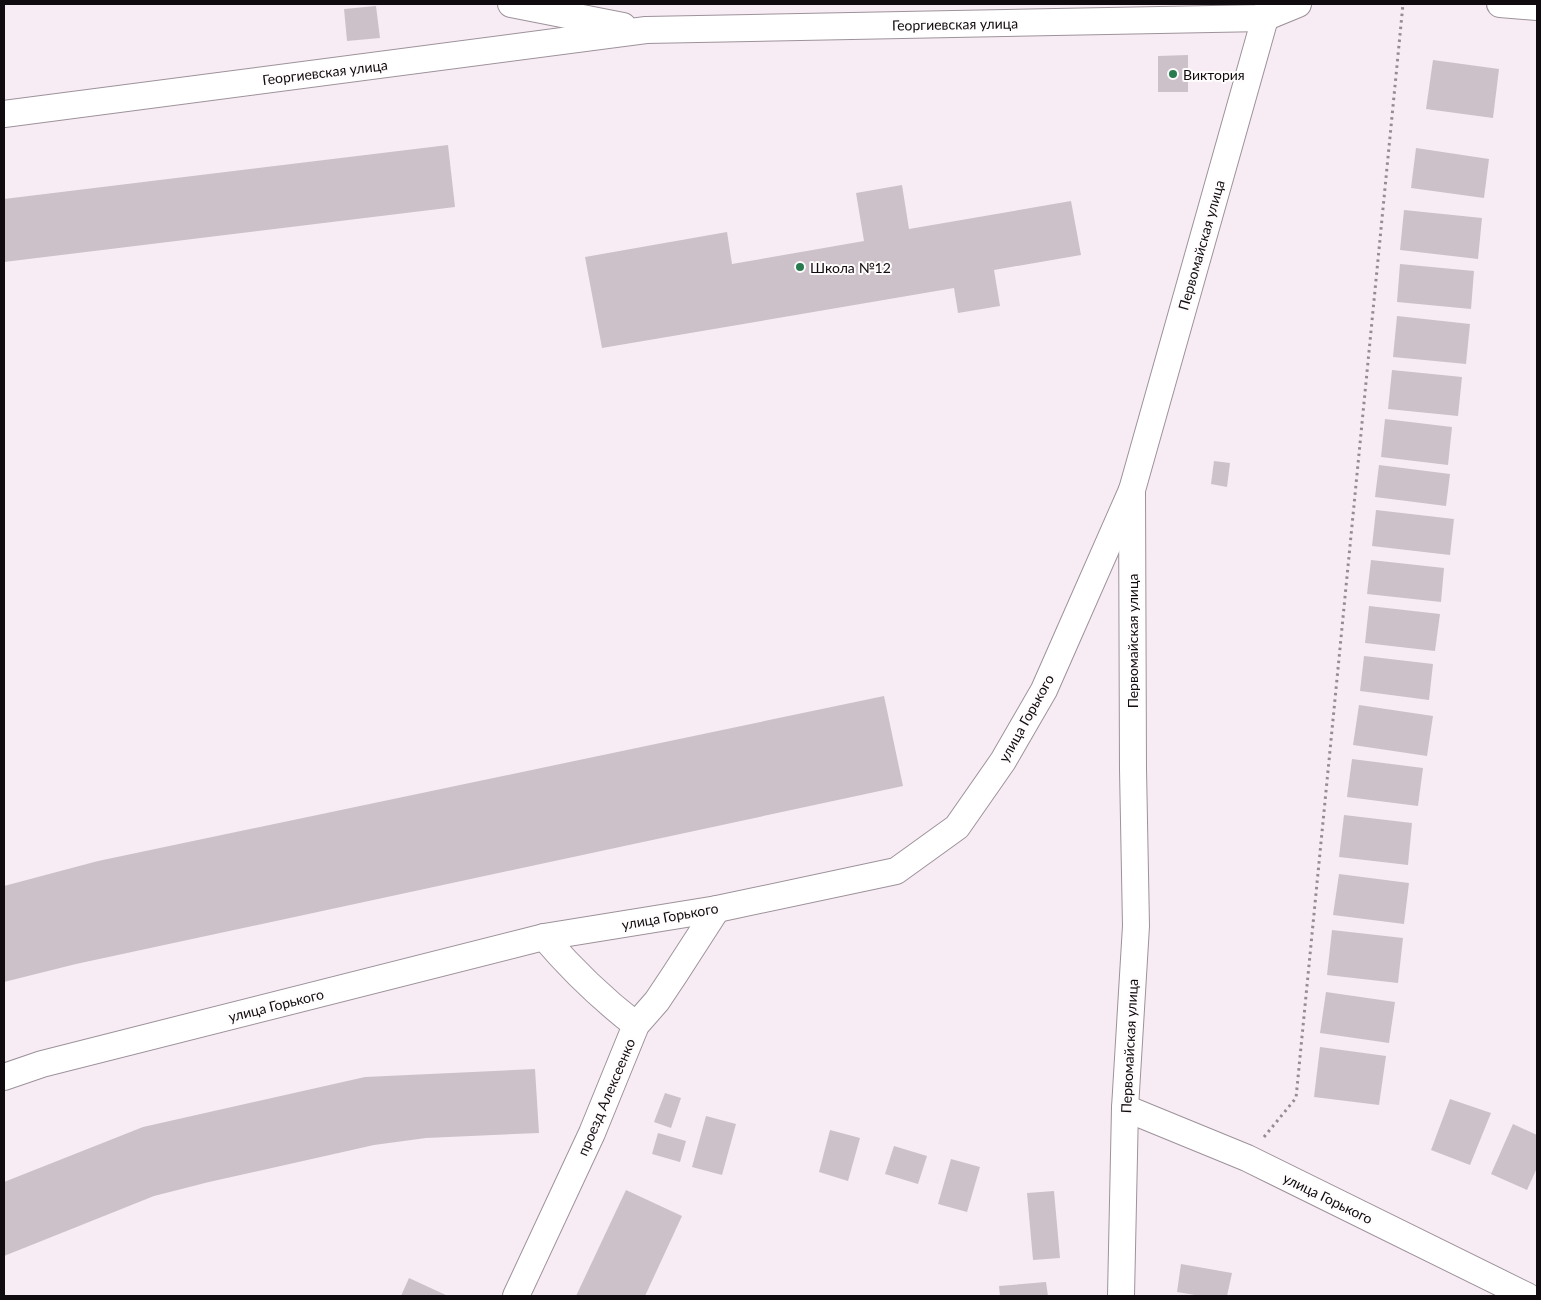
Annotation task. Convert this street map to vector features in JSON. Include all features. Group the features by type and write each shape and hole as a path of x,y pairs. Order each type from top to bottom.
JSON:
{"street":[{"name":"Георгиевская улица","path":"511,4 646,30"},
{"path":"1267,11 1298,4"},
{"path":"1500,4 1537,7"},
{"name":"Георгиевская улица","path":"4,114 646,30 1267,11"},
{"name":"Первомайская улица","path":"1121,1296 1125,1108 1136,926 1133,769 1132,490 1267,11"},
{"name":"улица Горького","path":"4,1078 42,1064 544,937 716,909 896,871 957,827 1002,761 1044,690 1132,490"},
{"name":"проезд Алексеенко","path":"516,1296 592,1133 636,1026 666,987 716,909"},
{"path":"544,937 571,968 605,1001 636,1026"},
{"name":"улица Горького","path":"1125,1108 1247,1158 1528,1296"}],"path":[{"path":"1247,1158 1296,1098 1403,4"}],"building":[{"path":"376,6 380,38 347,41 344,9"},
{"name":"Виктория","path":"1188,55 1188,92 1158,92 1158,56"},
{"path":"1433,60 1499,69 1493,118 1426,109"},
{"path":"448,145 455,207 4,262 4,199"},
{"path":"1416,148 1489,159 1484,198 1411,188"},
{"name":"Школа №12","path":"902,185 909,229 1071,201 1081,255 994,270 1000,306 958,313 954,288 602,348 585,257 727,232 732,264 864,241 856,193"},
{"path":"1404,210 1482,218 1478,259 1400,250"},
{"path":"1400,264 1474,271 1471,309 1397,302"},
{"path":"1397,316 1470,324 1466,364 1393,357"},
{"path":"1392,370 1462,377 1458,416 1388,409"},
{"path":"1385,419 1452,427 1448,465 1381,457"},
{"path":"1214,461 1230,463 1227,487 1211,484"},
{"path":"1379,465 1450,474 1446,506 1375,497"},
{"path":"1376,510 1454,519 1450,555 1372,546"},
{"path":"1371,560 1444,568 1441,602 1367,594"},
{"path":"1369,606 1440,614 1435,651 1365,643"},
{"path":"1364,656 1433,664 1429,700 1360,691"},
{"path":"884,696 903,786 76,964 4,982 4,886 98,861"},
{"path":"1359,705 1433,716 1427,756 1353,745"},
{"path":"1352,759 1423,768 1418,806 1347,797"},
{"path":"1344,815 1412,823 1408,865 1339,857"},
{"path":"1339,874 1409,883 1404,924 1333,915"},
{"path":"1332,930 1403,938 1398,983 1327,975"},
{"path":"1326,992 1395,1002 1389,1043 1320,1033"},
{"path":"1320,1047 1386,1056 1379,1105 1314,1097"},
{"path":"535,1069 539,1133 426,1138 374,1145 209,1182 154,1196 4,1256 4,1182 143,1127 365,1077"},
{"path":"665,1093 681,1098 671,1128 654,1122"},
{"path":"1450,1099 1491,1113 1470,1165 1431,1150"},
{"path":"706,1116 736,1124 722,1175 692,1167"},
{"path":"1513,1124 1537,1135 1537,1168 1527,1190 1491,1174"},
{"path":"830,1130 860,1138 848,1181 819,1172"},
{"path":"658,1133 686,1141 680,1162 652,1154"},
{"path":"894,1146 927,1156 918,1184 885,1174"},
{"path":"951,1159 980,1167 967,1212 938,1204"},
{"path":"626,1190 682,1216 645,1296 576,1296"},
{"path":"1054,1191 1060,1258 1033,1260 1027,1193"},
{"path":"1181,1264 1232,1273 1227,1296 1201,1296 1177,1292"},
{"path":"409,1278 448,1296 401,1296"},
{"path":"1046,1282 1048,1296 1000,1296 999,1286"}],"place":[{"name":"Виктория","path":"1173,74"},
{"name":"Школа №12","path":"800,267"}]}
